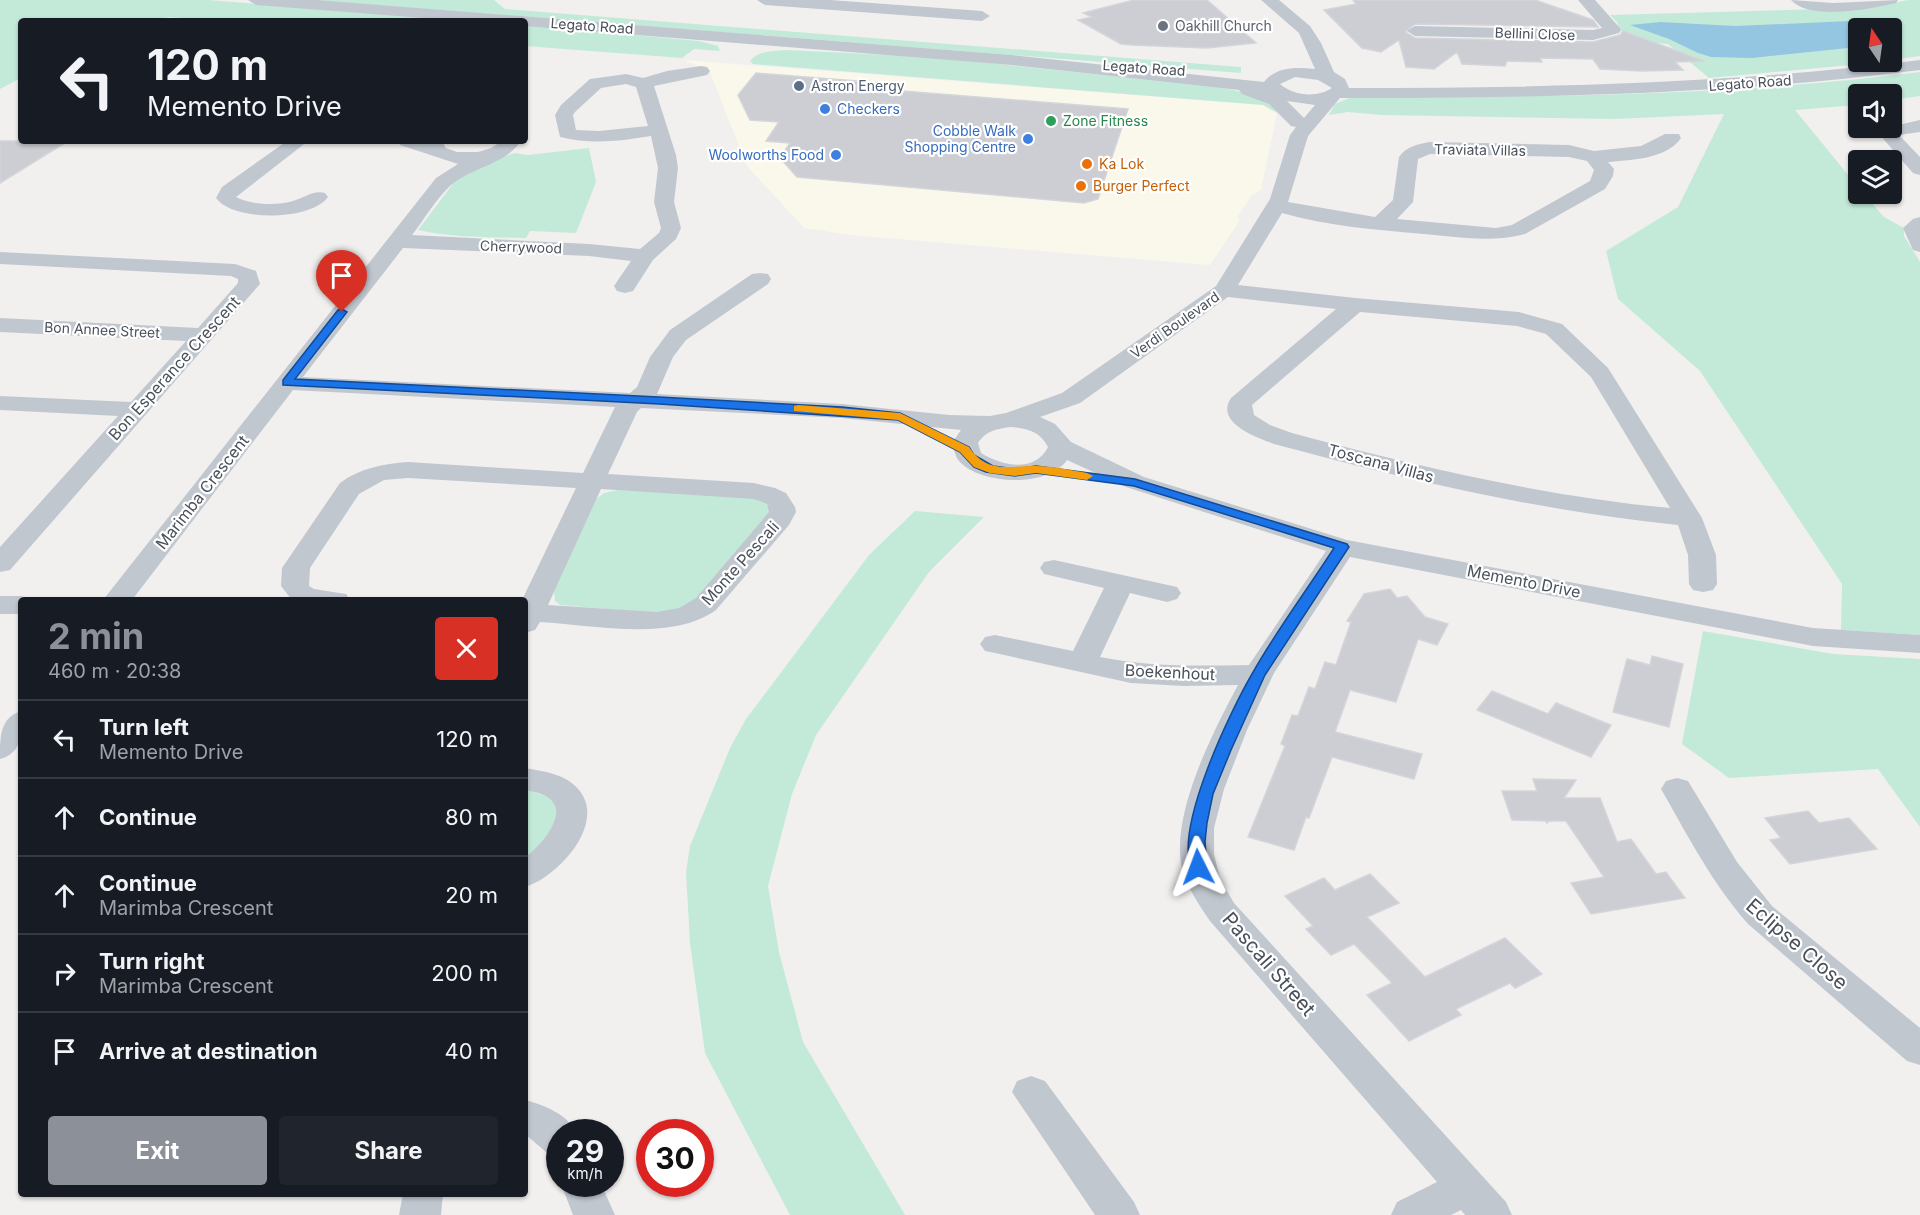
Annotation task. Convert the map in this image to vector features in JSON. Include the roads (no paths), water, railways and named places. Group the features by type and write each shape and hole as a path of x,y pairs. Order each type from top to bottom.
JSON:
{"street":[{"name":"Legato Road","path":"256,0 487,18"},
{"path":"765,0 982,16"},
{"path":"1262,0 1289,33 1300,55 1295,67 1281,83"},
{"path":"1269,0 1305,31 1313,42 1323,69 1334,86"},
{"name":"Bellini Close","path":"1415,31 1593,35 1613,30 1586,0"},
{"path":"1799,0 1819,6 1842,8 1890,0"},
{"name":"Legato Road","path":"528,21 818,47 884,49 1143,74 1281,83"},
{"name":"Legato Road","path":"1012,60 1038,60 1281,83"},
{"name":"Legato Road","path":"1334,86 1482,93 1580,90 1767,82 1920,66"},
{"path":"658,130 586,136 567,133 564,115 567,109 596,83 626,79 644,83 667,76 701,71"},
{"path":"1281,83 1304,72 1334,86"},
{"path":"1143,74 1257,92 1284,107 1299,129"},
{"path":"625,286 645,256 669,235 671,228 663,189 668,168 644,83"},
{"path":"1281,83 1314,98 1334,86"},
{"path":"1281,83 1297,108 1299,129"},
{"name":"Verdi Boulevard","path":"999,422 1071,398 1224,290 1281,210 1299,129 1334,86"},
{"path":"1920,126 1892,131 1888,136 1920,169"},
{"name":"Traviata Villas","path":"1380,224 1403,202 1409,157 1419,150 1430,148 1569,151 1594,157 1650,151 1660,148 1672,138"},
{"path":"295,144 229,191 226,198 231,204 242,207 280,209 301,206 318,197"},
{"path":"420,144 472,158 492,154"},
{"name":"Marimba Crescent","path":"119,597 443,182 510,144"},
{"path":"438,148 445,167 443,182"},
{"path":"1281,210 1380,224 1496,234 1518,230 1598,184 1604,169 1594,157"},
{"path":"1920,223 1913,228 1912,232 1920,246"},
{"name":"Cherrywood","path":"397,241 589,250 645,256"},
{"name":"Bon Esperance Crescent","path":"0,258 235,270 248,276 249,284 0,564"},
{"name":"Monte Pescali","path":"528,614 626,408 647,391 662,357 678,335 760,279"},
{"path":"1224,290 1355,305 1519,319 1554,329 1600,373 1689,518 1702,555 1703,584"},
{"name":"Toscana Villas","path":"1355,305 1240,403 1239,411 1245,420 1272,434 1444,480 1527,496 1689,518"},
{"name":"Bon Annee Street","path":"0,325 205,335"},
{"path":"287,382 636,399 999,422"},
{"path":"1036,470 1055,460 1071,398"},
{"path":"0,403 138,410"},
{"path":"900,416 965,449 967,437 972,432 999,422"},
{"name":"Memento Drive","path":"999,422 1037,424 1091,464 1135,482 1342,547 1813,637 1920,644"},
{"name":"Memento Drive","path":"965,449 969,457 990,469 1015,472 1036,470 1135,482"},
{"name":"Monte Pescali","path":"304,597 297,592 293,580 296,568 349,489 370,475 408,470 764,492 778,499 782,504 783,514 706,604 686,616 657,621 528,616"},
{"name":"Pascali Street","path":"1342,547 1258,675 1206,794 1197,842 1198,867 1206,887 1222,912 1478,1201"},
{"path":"1054,568 1167,593"},
{"path":"1083,662 1121,582"},
{"path":"0,606 18,605"},
{"name":"Boekenhout","path":"995,644 1131,673 1184,676 1258,675"},
{"path":"0,748 18,726"},
{"path":"528,779 550,783 560,789 567,796 572,810 567,832 558,849 538,867 528,872"},
{"name":"Eclipse Close","path":"1677,789 1726,873 1743,897 1760,915 1920,1050"},
{"path":"1031,1092 1119,1215"},
{"path":"528,1118 546,1127"},
{"path":"420,1215 423,1197"},
{"path":"586,1197 594,1215"},
{"path":"1412,1215 1478,1201"}],"water":[{"path":"1848,21 1848,48 1752,58 1711,57 1630,25 1661,22 1735,26"}],"place":[{"name":"Oakhill Church","path":"1163,26"},
{"name":"Astron Energy","path":"799,86"},
{"name":"Checkers","path":"825,109"},
{"name":"Zone Fitness","path":"1051,121"},
{"name":"Cobble Walk Shopping Centre","path":"1028,139"},
{"name":"Woolworths Food","path":"836,155"},
{"name":"Ka Lok","path":"1087,164"},
{"name":"Burger Perfect","path":"1081,186"}]}
